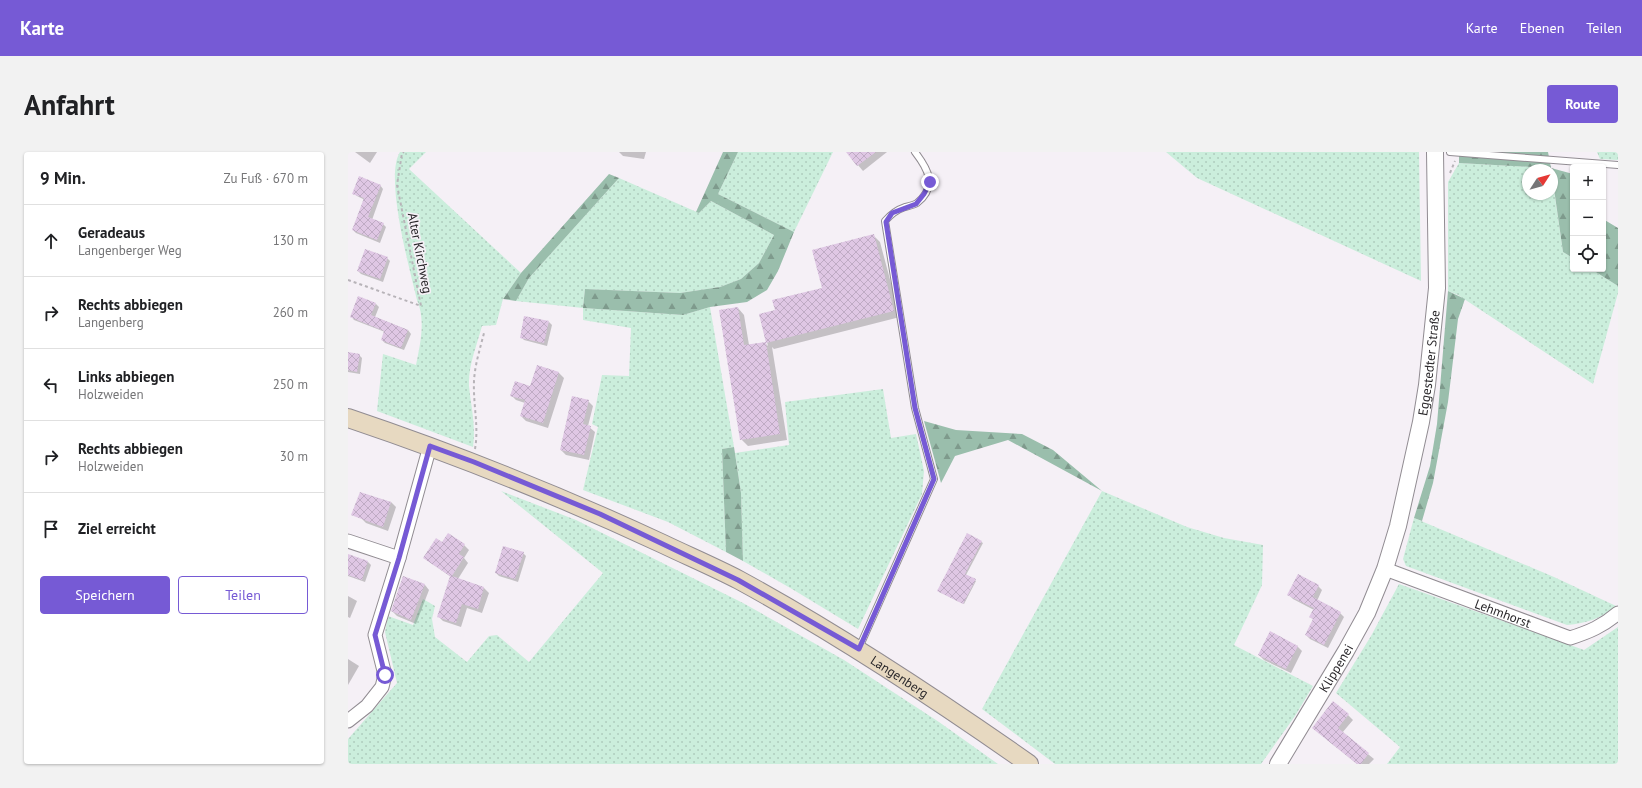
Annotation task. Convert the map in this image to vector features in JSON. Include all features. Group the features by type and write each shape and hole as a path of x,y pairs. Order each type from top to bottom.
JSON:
{"main road":[{"name":"Langenberg","path":"348,418 474,462 600,514 738,580 859,649 968,721 1029,764"}],"street":[{"name":"Eggestedter Straße","path":"1386,569 1410,478 1422,422 1427,385 1437,288 1435,152"},
{"path":"348,720 367,706 382,687 385,675 375,635 399,558 430,446"},
{"path":"348,541 399,558"},
{"name":"Lehmhorst","path":"1386,569 1570,638 1593,631 1608,622 1618,613"},
{"name":"Klippenei","path":"1278,764 1346,651 1367,613 1386,569"}],"lane":[{"path":"859,649 934,479 915,408 886,222 892,213 916,204 924,194 930,182 928,173 915,152"},
{"path":"1450,152 1618,165"}],"path":[{"name":"Alter Kirchweg","path":"348,280 421,306 397,185 402,154 404,152"},
{"path":"474,462 478,433 474,382 475,364 484,333"}],"green space":[{"path":"400,152 426,152 409,169 521,273 503,299 496,325 482,326 473,356 469,386 474,424 473,447 377,411 383,354 416,365 422,324 420,308 404,247 397,202 395,181 396,164"},
{"path":"723,152 738,152 718,194 794,232 778,271 767,290 747,302 710,307 683,315 583,308 585,289 680,293 720,287 741,279 759,263 774,235 711,201 699,213 696,212"},
{"path":"738,152 833,152 794,232 718,194"},
{"path":"1166,152 1419,152 1421,281 1197,178"},
{"path":"1459,152 1548,152 1550,164 1522,164 1522,166 1459,163"},
{"path":"1597,152 1618,152 1618,160 1600,159"},
{"path":"1459,163 1522,166 1522,200 1555,200 1563,252 1570,256 1570,272 1596,272 1618,286 1618,293 1593,384 1458,295 1448,291 1448,182"},
{"path":"1558,170 1570,173 1570,256 1563,252 1556,200 1558,200"},
{"path":"609,174 619,178 529,278 516,301 503,299 521,273"},
{"path":"619,178 699,213 711,201 774,235 759,263 741,279 720,287 680,293 585,289 583,308 516,301 529,278"},
{"path":"1606,221 1618,228 1618,286 1596,272 1606,272"},
{"path":"1448,291 1465,299 1458,319 1448,402 1433,483 1422,521 1414,518 1430,466 1437,424"},
{"path":"710,307 734,447 722,449 726,552 668,522 583,490 598,427 592,424 602,375 629,376 631,328 583,320 583,308 683,315"},
{"path":"883,389 891,438 916,434 924,471 922,494 858,629 743,561 741,493 735,453 789,445 785,402"},
{"path":"924,421 956,430 1022,434 1053,450 1102,491 1008,440 955,456 941,483"},
{"path":"734,447 741,493 743,561 726,552 722,449"},
{"path":"501,491 576,520 743,603 844,660 939,722 998,764 348,764 348,739 397,683 385,632 388,616 413,625 423,599 435,606 432,619 435,637 467,662 489,636 497,635 529,662 603,573"},
{"path":"1102,491 1187,527 1224,538 1263,545 1262,585 1234,645 1313,686 1295,716 1261,764 1055,764 982,709"},
{"path":"1414,518 1554,577 1616,606 1593,620 1567,625 1406,566 1403,559"},
{"path":"1399,584 1584,650 1618,627 1618,764 1387,764 1400,747 1336,693 1371,636"}],"building":[{"path":"846,152 876,152 857,166"},
{"path":"359,176 381,185 368,217 384,223 377,240 352,230 364,198 352,194"},
{"path":"874,234 894,311 766,343 759,314 775,310 772,300 822,288 812,250"},
{"path":"365,249 388,257 380,279 357,271"},
{"path":"358,296 376,303 371,315 408,330 401,348 381,340 384,331 350,317"},
{"path":"738,307 744,345 766,342 780,434 740,440 719,310"},
{"path":"524,316 549,321 544,343 520,338"},
{"path":"348,352 360,354 357,372 348,370"},
{"path":"537,365 559,372 543,423 520,416 525,400 510,396 515,381 530,386"},
{"path":"572,396 589,400 583,424 591,426 584,455 560,450"},
{"path":"360,492 391,502 383,527 351,515"},
{"path":"448,533 465,544 459,554 464,557 452,576 484,587 478,609 462,604 456,623 437,617 450,576 423,558 436,538 442,542"},
{"path":"967,533 982,541 965,574 976,579 963,604 937,591"},
{"path":"503,546 524,552 515,579 495,573"},
{"path":"348,554 368,561 362,580 348,575"},
{"path":"1298,574 1319,585 1313,597 1341,612 1324,645 1305,635 1313,619 1309,617 1314,608 1287,595"},
{"path":"403,576 425,584 411,620 391,611"},
{"path":"1270,631 1298,646 1286,669 1258,655"},
{"path":"1333,701 1349,714 1338,728 1369,753 1361,764 1357,764 1312,728"}],"route":[{"path":"385,675 375,635 399,558 430,446 474,462 600,514 738,580 859,649 934,479 915,408 886,222 892,213 916,204 924,194 930,182"}]}
